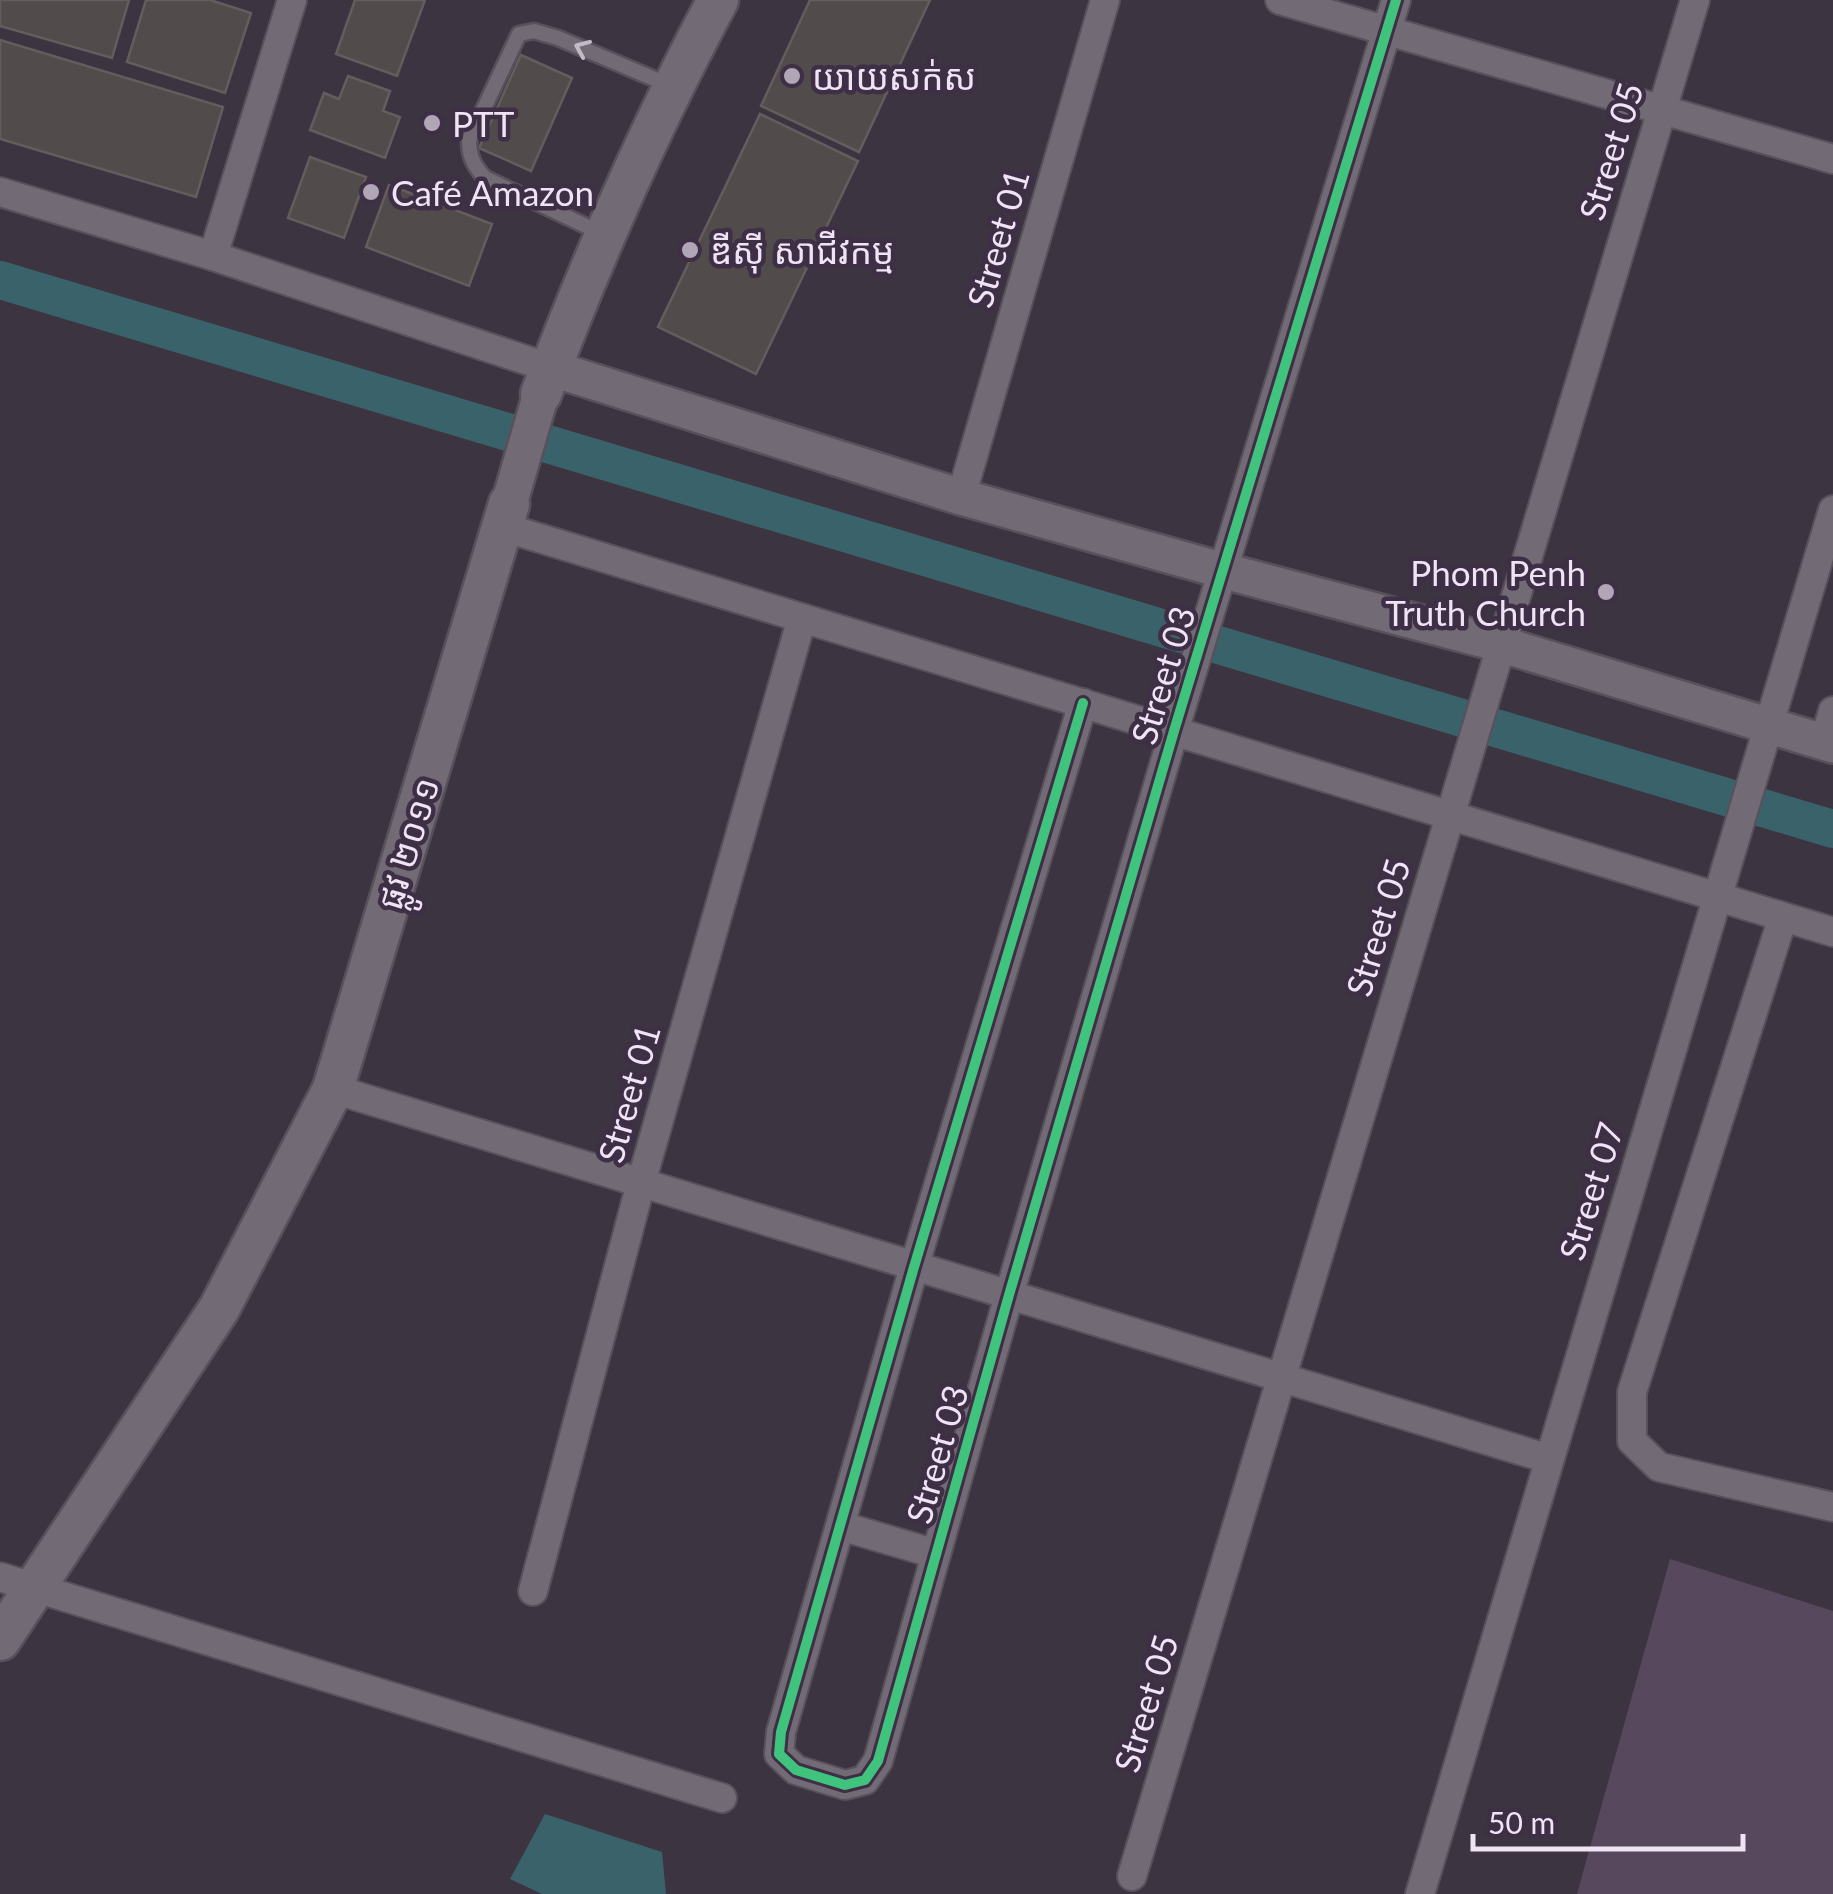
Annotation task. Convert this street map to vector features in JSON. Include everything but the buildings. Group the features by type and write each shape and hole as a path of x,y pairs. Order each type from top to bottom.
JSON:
{"main road":[{"name":"ផ្លូវ ២០១១","path":"546,381 604,235 672,86 718,0"},
{"name":"ផ្លូវ ២០១១","path":"0,1640 17,1582 218,1309 332,1089 506,516"}],"street":[{"path":"214,256 292,0"},
{"name":"Street 01","path":"961,497 1104,0"},
{"path":"1280,0 1833,159"},
{"name":"Street 03","path":"1084,703 914,1267 781,1732 779,1754 796,1770 845,1784 865,1780 878,1760 1176,724 1396,0"},
{"name":"Street 05","path":"1132,1876 1694,0"},
{"path":"0,192 214,256 546,381 961,497 1765,739 1830,732"},
{"name":"ផ្លូវ ២០១១","path":"506,516 546,381"},
{"name":"Street 07","path":"1420,1894 1833,510"},
{"path":"506,516 802,618 1084,703 1176,724 1452,806 1833,932"},
{"name":"Street 01","path":"533,1591 641,1184 802,618"},
{"path":"1783,917 1632,1392 1632,1441 1659,1467 1833,1507"},
{"path":"332,1089 1550,1460"},
{"path":"841,1526 936,1554"},
{"path":"17,1582 722,1798"}],"lane":[{"path":"604,235 485,178 470,154 470,140 519,34 534,30 558,38 672,86"}],"shaded area":[{"path":"1670,1559 1833,1611 1833,1894 1577,1894"}],"water":[{"path":"545,1814 662,1852 666,1894 542,1894 510,1879"}],"waterway":[{"path":"0,280 1833,829"}],"cycle path":[{"path":"1083,703 914,1267 781,1732 779,1754 796,1770 845,1785 865,1780 878,1761 1174,731 1396,0"}],"place":[{"name":"យាយសក់ស","path":"792,76"},
{"name":"PTT","path":"432,123"},
{"name":"Café Amazon","path":"371,192"},
{"name":"ឌីស៊ី សាជីវកម្ម","path":"690,250"},
{"name":"Phom Penh Truth Church","path":"1606,592"}]}
